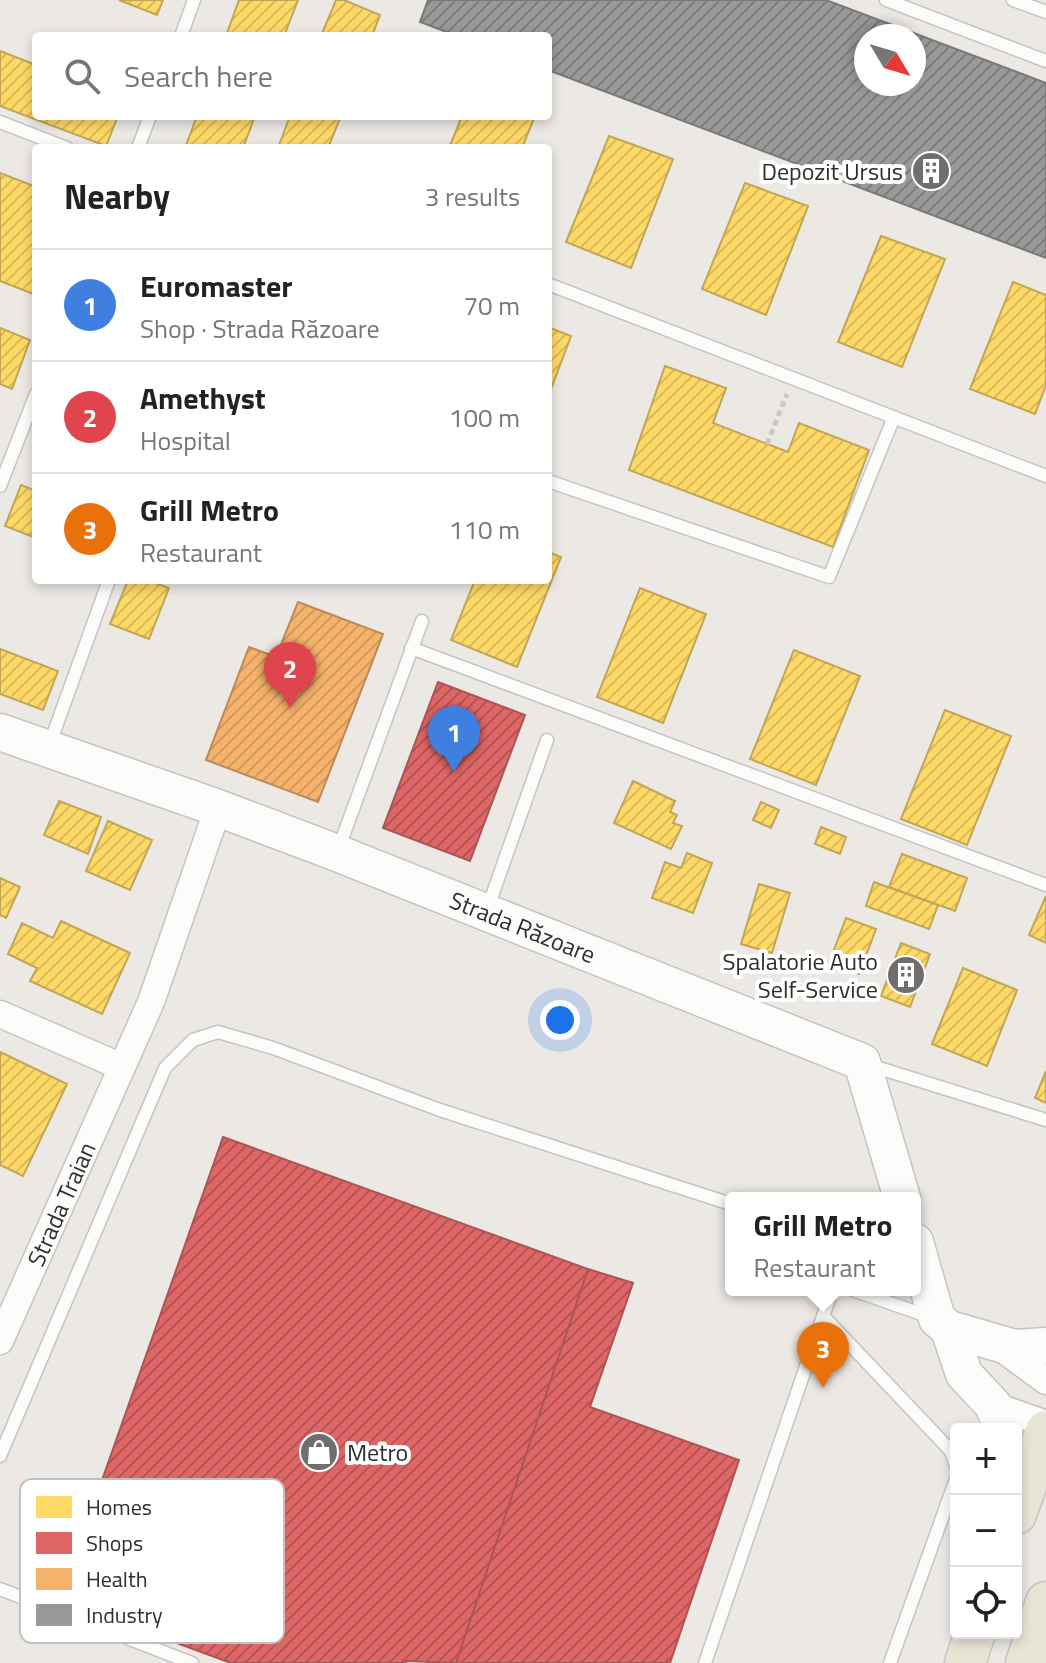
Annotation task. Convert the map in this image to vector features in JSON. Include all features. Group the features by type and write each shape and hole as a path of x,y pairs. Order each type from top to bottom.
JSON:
{"main road":[{"path":"1022,1497 1046,1431"},
{"path":"1026,1663 1046,1602"},
{"path":"965,1663 973,1639"}],"street":[{"name":"Strada Răzoare","path":"0,732 337,853 862,1062"},
{"name":"Strada Traian","path":"0,1341 151,1002 218,808"},
{"path":"0,1014 122,1067"},
{"path":"862,1062 900,1192"},
{"path":"921,1260 964,1374 998,1417 1046,1424"},
{"path":"943,1324 1015,1348 1046,1346"},
{"path":"989,1340 1046,1381"}],"lane":[{"path":"182,32 194,0"},
{"path":"886,0 1046,61"},
{"path":"1013,0 1046,12"},
{"path":"140,144 148,120"},
{"path":"0,122 57,144"},
{"path":"552,286 1046,476"},
{"path":"0,486 32,404"},
{"path":"552,482 829,577 894,417"},
{"path":"48,749 108,584"},
{"path":"337,853 422,621"},
{"path":"411,648 1046,885"},
{"path":"486,912 547,740"},
{"path":"0,1456 165,1068 193,1040 218,1032 273,1048 440,1110 725,1202"},
{"name":"Strada Răzoare","path":"862,1062 1046,1120"},
{"path":"921,1293 943,1324"},
{"path":"705,1663 830,1296"},
{"path":"869,1296 943,1324"},
{"path":"823,1316 950,1450"},
{"path":"890,1663 950,1495"},
{"path":"0,1589 20,1597"},
{"path":"140,1643 192,1663"}],"path":[{"path":"767,444 794,379"}],"building: Homes":[{"path":"119,0 163,0 157,15"},
{"path":"239,0 298,0 286,32 227,32"},
{"path":"336,0 344,0 380,15 374,32 323,32"},
{"path":"0,51 32,63 32,118 0,106"},
{"path":"37,120 116,120 107,144"},
{"path":"196,120 254,120 244,144 186,144"},
{"path":"288,120 339,120 330,144 280,144"},
{"path":"460,120 533,120 524,144 451,144"},
{"path":"609,136 673,159 631,268 566,242"},
{"path":"0,173 32,185 32,293 0,281"},
{"path":"745,183 808,206 766,315 702,289"},
{"path":"881,236 945,259 902,367 838,342"},
{"path":"1013,282 1046,295 1046,385 1035,414 970,389"},
{"path":"0,328 30,340 12,389 0,384"},
{"path":"552,329 571,336 552,386"},
{"path":"665,366 726,388 713,423 788,452 799,423 869,450 833,547 629,470"},
{"path":"21,485 32,489 32,536 5,526"},
{"path":"552,554 561,557 552,580"},
{"path":"126,584 158,584 169,588 149,639 110,624"},
{"path":"473,584 550,584 517,667 451,640"},
{"path":"640,588 706,614 663,723 597,697"},
{"path":"0,649 58,671 43,710 0,694"},
{"path":"794,650 860,676 816,785 750,759"},
{"path":"945,710 1011,736 967,845 901,819"},
{"path":"633,781 675,801 670,812 677,815 673,823 682,826 671,849 614,823"},
{"path":"59,801 101,817 88,854 44,835"},
{"path":"761,802 779,810 771,828 753,820"},
{"path":"108,821 152,840 130,890 86,871"},
{"path":"821,827 846,837 840,854 815,844"},
{"path":"687,853 712,863 693,913 652,898 665,862 681,868"},
{"path":"902,854 967,878 955,911 889,887"},
{"path":"0,878 20,887 6,918 0,915"},
{"path":"874,882 938,905 929,929 866,906"},
{"path":"759,884 790,893 772,953 741,944"},
{"path":"1046,896 1046,943 1029,935"},
{"path":"846,918 876,929 859,974 829,963"},
{"path":"61,921 130,953 102,1014 30,981 37,968 8,954 22,923 53,938"},
{"name":"Spalatorie Auto Self-Service","path":"901,943 930,954 910,1007 881,996"},
{"path":"963,968 1017,990 987,1066 932,1044"},
{"path":"0,1052 67,1084 23,1176 0,1165"},
{"path":"1046,1071 1046,1103 1035,1098"}],"building: Shops":[{"path":"438,682 525,715 470,861 383,828"},
{"name":"Metro","path":"223,1137 588,1269 456,1663 231,1663 176,1643 284,1643 284,1479 102,1479"},
{"path":"588,1269 633,1283 590,1407 739,1460 670,1663 456,1663"}],"building: Health":[{"path":"298,602 383,634 318,802 206,760 249,647 276,657"}],"building: Industry":[{"name":"Depozit Ursus","path":"428,0 826,0 890,24 854,24 854,96 926,96 926,38 1046,83 1046,258 552,72 552,32 446,32 420,22"}],"place":[{"name":"Depozit Ursus","path":"931,171"},
{"name":"Amethyst","path":"290,708"},
{"name":"Euromaster","path":"454,772"},
{"name":"Spalatorie Auto Self-Service","path":"906,975"},
{"name":"Grill Metro","path":"823,1388"},
{"name":"Metro","path":"319,1452"}]}
